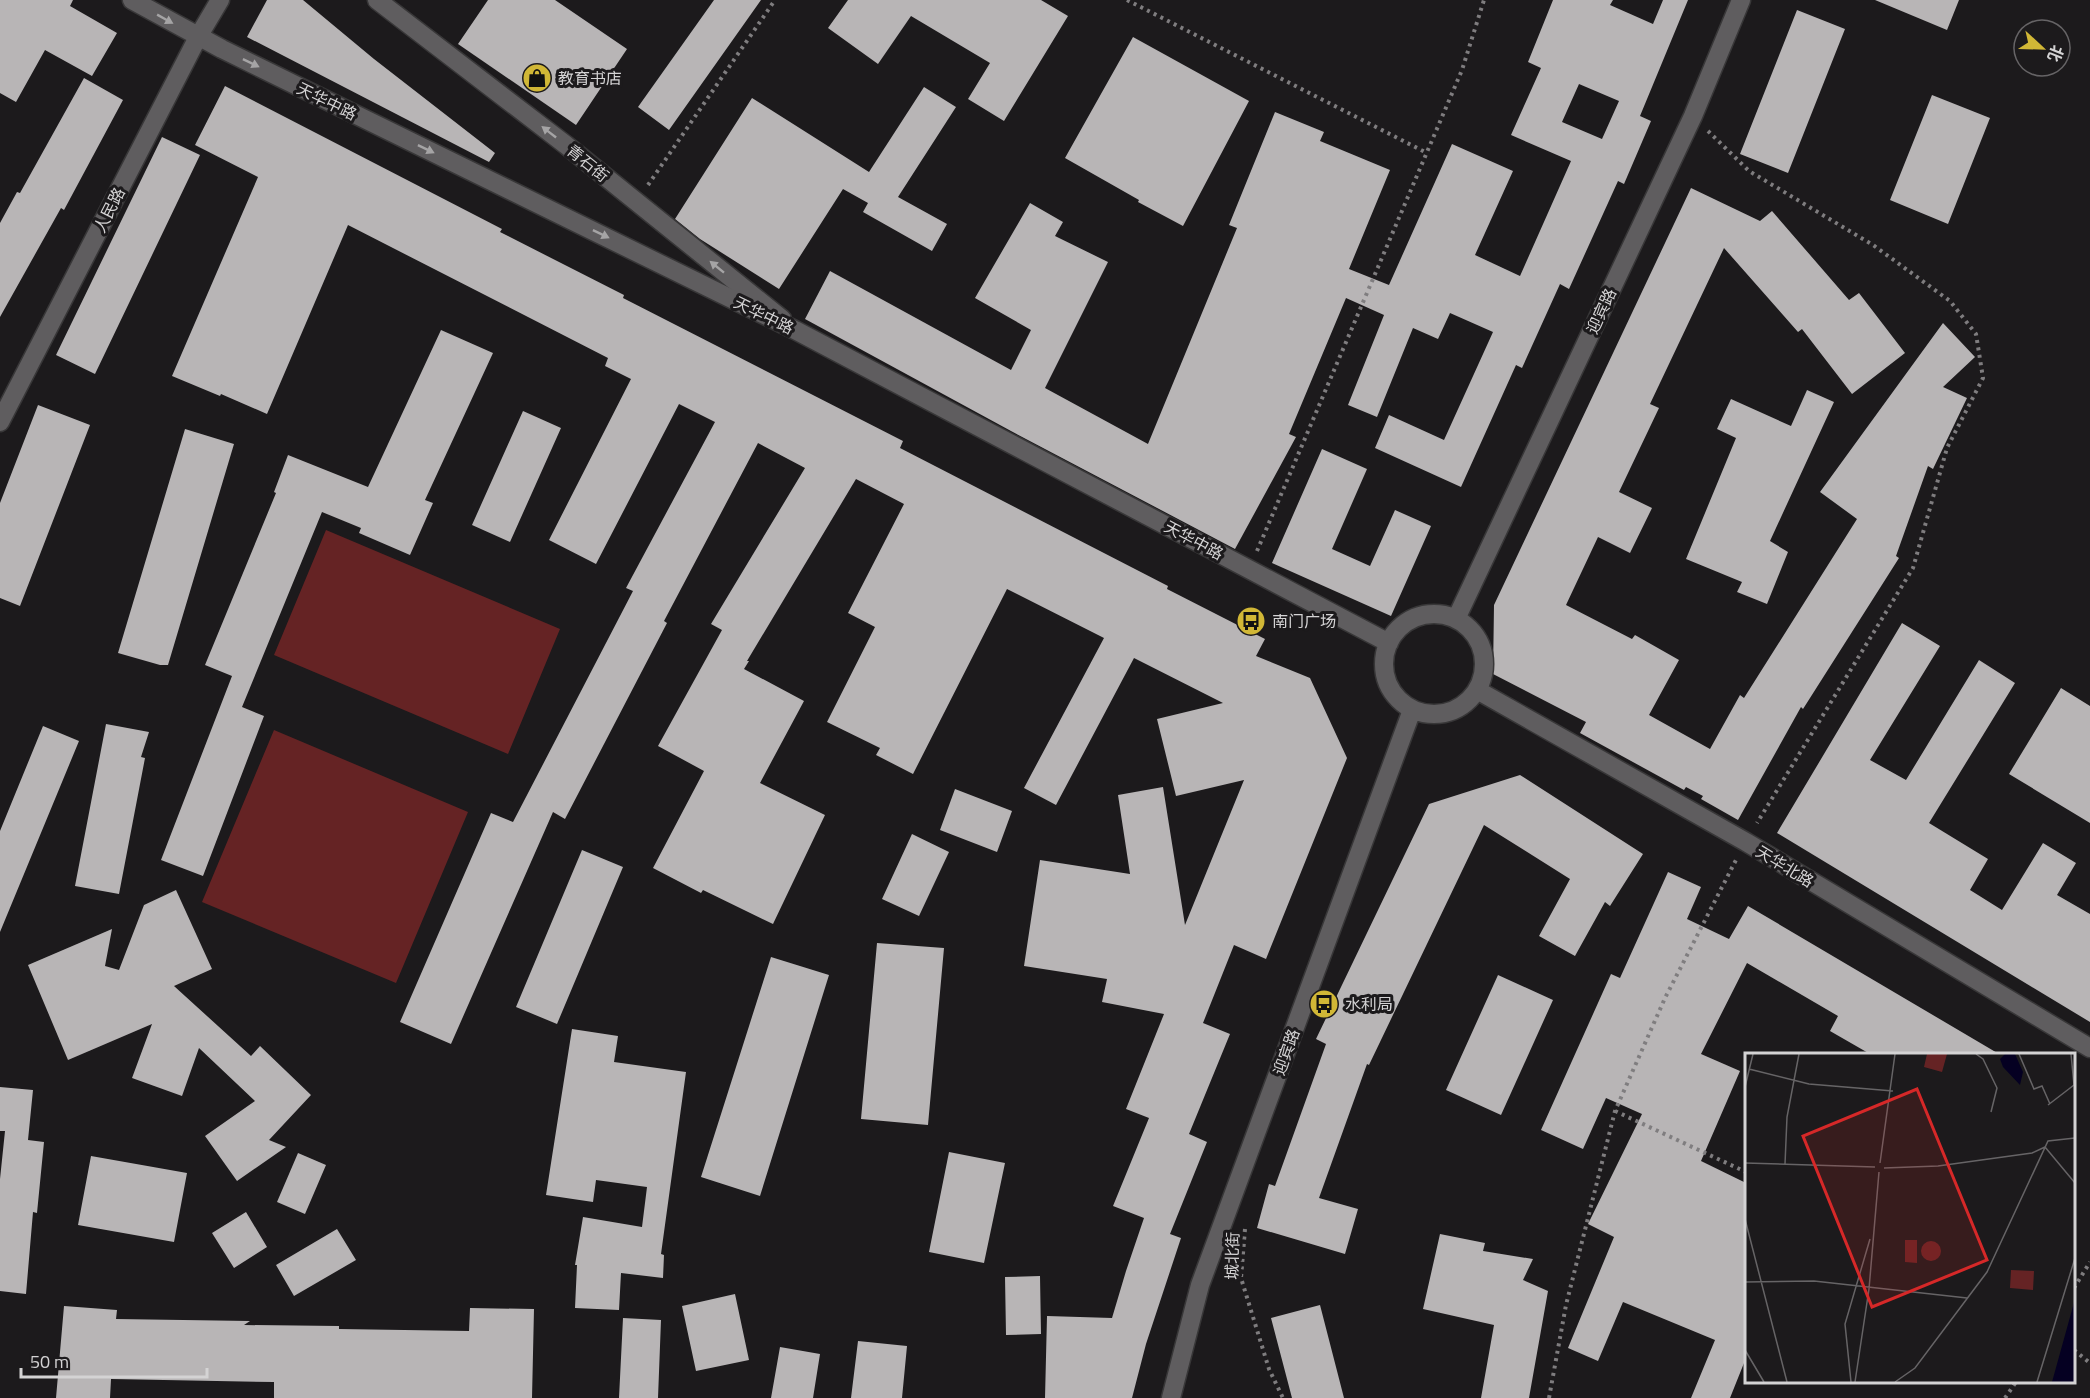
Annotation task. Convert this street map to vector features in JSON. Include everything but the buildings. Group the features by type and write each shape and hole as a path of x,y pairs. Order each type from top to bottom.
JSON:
{"street":[{"name":"天华中路","path":"132,0 198,37 795,330 1389,643"},
{"name":"人民路","path":"0,422 198,37 220,0"},
{"name":"青石街","path":"377,0 566,145 795,330"},
{"name":"迎宾路","path":"1456,619 1693,116 1741,0"},
{"path":"1432,613 1449,615 1456,619 1463,622 1475,634 1482,649 1485,665 1482,682 1474,697 1461,708 1445,714 1428,715 1412,710 1398,700 1388,686 1384,670 1385,654 1389,643 1402,625 1416,616 1432,613"},
{"name":"天华北路","path":"1477,690 1746,842 2090,1048"},
{"name":"迎宾路","path":"1171,1398 1200,1285 1412,710"}],"path":[{"path":"637,202 775,0"},
{"path":"1127,0 1427,153"},
{"path":"1248,568 1265,534 1462,70 1484,0"},
{"path":"1549,1398 1566,1305 1615,1111 1665,998 1746,842 1913,568 1947,448 1983,378 1976,334 1950,301 1873,245 1749,171 1693,116"},
{"path":"1615,1111 1745,1172"},
{"name":"城北街","path":"1245,1222 1241,1278 1269,1370 1283,1398"},
{"path":"2075,1285 2090,1262"},
{"path":"2075,1352 2090,1363"},
{"path":"2006,1398 2015,1383"}],"shaded area":[{"path":"326,530 560,629 508,754 274,655"},
{"path":"274,730 468,812 396,983 202,902"}],"place":[{"name":"教育书店","path":"537,78"},
{"name":"南门广场","path":"1251,621"},
{"name":"水利局","path":"1324,1004"}]}
